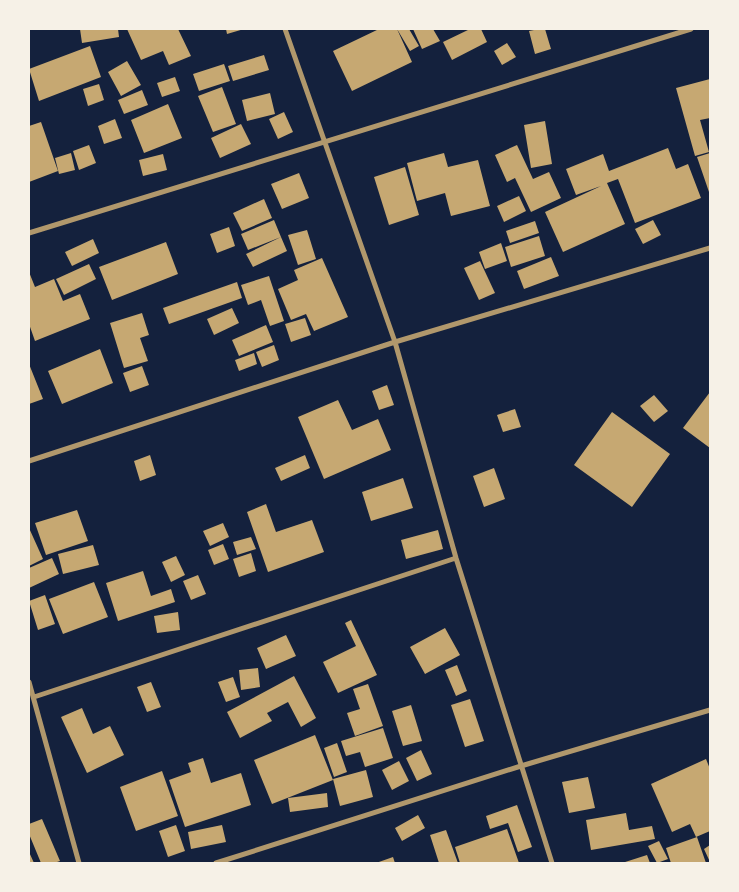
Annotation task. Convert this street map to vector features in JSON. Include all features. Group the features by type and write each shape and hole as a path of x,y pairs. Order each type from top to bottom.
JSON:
{"street":[{"path":"285,29 395,342 456,558 552,863"},
{"path":"29,233 691,29"},
{"path":"29,461 395,342 710,248"},
{"path":"34,697 456,558"},
{"path":"29,682 79,863"},
{"path":"216,863 521,766 710,710"}],"building":[{"path":"80,29 118,29 119,37 82,43"},
{"path":"127,29 178,29 191,56 169,65 163,51 141,60"},
{"path":"226,29 244,29 227,34"},
{"path":"379,29 397,29 412,62 352,91 333,51"},
{"path":"397,29 409,29 419,46 410,51"},
{"path":"413,29 433,29 440,41 422,49"},
{"path":"470,29 481,29 487,42 452,60 443,42"},
{"path":"545,29 551,49 535,54 529,31"},
{"path":"507,43 516,57 502,65 494,51"},
{"path":"90,46 101,77 39,101 29,69"},
{"path":"264,55 269,70 233,81 228,66"},
{"path":"127,61 141,85 121,96 108,72"},
{"path":"224,64 230,81 199,91 193,74"},
{"path":"175,77 180,91 162,97 157,83"},
{"path":"710,79 710,118 700,120 709,152 695,156 676,88"},
{"path":"99,84 104,100 88,106 83,89"},
{"path":"222,87 236,124 213,132 198,96"},
{"path":"142,90 148,105 124,114 118,100"},
{"path":"270,93 275,114 247,121 242,100"},
{"path":"168,104 182,138 144,153 131,120"},
{"path":"284,112 293,132 278,139 269,119"},
{"path":"115,119 122,138 104,144 98,126"},
{"path":"545,121 552,164 531,168 524,125"},
{"path":"41,122 58,171 29,182 29,126"},
{"path":"241,124 251,144 220,158 211,138"},
{"path":"89,145 96,163 79,170 73,151"},
{"path":"517,145 533,179 549,172 561,198 531,212 515,178 507,182 495,155"},
{"path":"668,148 676,169 688,164 701,198 635,223 618,179 607,183 625,224 563,252 545,212 601,186 576,195 566,169 603,154 609,171"},
{"path":"71,153 75,170 59,174 55,158"},
{"path":"444,153 448,167 478,160 490,206 451,216 445,193 417,201 407,163"},
{"path":"710,153 710,192 709,192 697,157"},
{"path":"163,154 167,170 143,176 139,160"},
{"path":"405,167 419,215 389,225 374,177"},
{"path":"299,173 309,198 282,209 271,184"},
{"path":"519,196 526,211 504,222 497,206"},
{"path":"264,199 272,218 242,231 233,213"},
{"path":"274,220 281,237 248,250 241,234"},
{"path":"653,220 661,235 643,244 635,229"},
{"path":"535,221 539,233 510,243 506,231"},
{"path":"229,227 235,246 217,253 210,234"},
{"path":"307,230 316,259 298,265 288,235"},
{"path":"539,236 545,256 511,267 505,247"},
{"path":"281,237 287,251 253,267 246,254"},
{"path":"93,239 99,253 72,266 65,252"},
{"path":"166,242 178,274 112,300 99,267"},
{"path":"501,243 507,261 485,269 479,252"},
{"path":"551,257 559,276 524,289 517,271"},
{"path":"322,258 348,317 314,331 306,314 291,320 278,289 298,280 294,270"},
{"path":"480,261 495,293 479,300 464,268"},
{"path":"89,264 96,279 64,295 56,279"},
{"path":"29,272 35,287 54,279 63,301 80,294 90,319 35,341 29,324"},
{"path":"269,276 284,321 270,326 261,300 248,305 241,285"},
{"path":"237,282 242,298 169,324 163,308"},
{"path":"232,308 239,323 214,335 207,319"},
{"path":"142,313 149,335 140,338 148,361 124,368 110,323"},
{"path":"305,318 311,335 291,342 285,324"},
{"path":"266,325 273,342 239,356 232,340"},
{"path":"274,345 279,360 262,367 256,352"},
{"path":"100,349 113,383 62,404 48,371"},
{"path":"254,353 257,364 239,371 235,360"},
{"path":"29,364 43,399 29,404"},
{"path":"142,366 149,385 130,392 123,373"},
{"path":"387,385 394,405 379,410 372,391"},
{"path":"710,392 710,448 683,428"},
{"path":"654,395 668,411 654,422 640,406"},
{"path":"338,400 352,430 378,419 391,450 324,479 298,417"},
{"path":"515,409 521,427 503,432 497,415"},
{"path":"612,412 670,454 632,507 574,465"},
{"path":"150,455 156,475 140,481 134,461"},
{"path":"305,455 310,468 281,481 275,468"},
{"path":"494,468 505,499 484,507 473,476"},
{"path":"403,478 413,508 371,521 362,492"},
{"path":"266,504 276,532 312,520 324,552 268,572 247,512"},
{"path":"77,510 88,541 46,555 35,523"},
{"path":"223,523 229,537 210,546 203,531"},
{"path":"29,528 43,559 29,566"},
{"path":"438,530 443,549 406,559 401,540"},
{"path":"251,537 256,549 237,555 233,542"},
{"path":"223,544 229,559 214,565 208,550"},
{"path":"93,545 99,565 63,574 58,554"},
{"path":"251,553 256,571 239,577 233,559"},
{"path":"176,556 185,575 171,582 162,562"},
{"path":"52,558 59,574 29,588 29,568"},
{"path":"143,571 151,596 171,589 175,602 118,621 106,583"},
{"path":"198,575 206,594 191,600 183,581"},
{"path":"94,582 108,617 63,634 49,599"},
{"path":"45,595 55,624 38,630 29,601"},
{"path":"178,612 180,630 157,633 154,616"},
{"path":"351,620 377,675 338,693 323,662 356,646 345,623"},
{"path":"445,628 460,655 425,674 410,647"},
{"path":"286,635 296,656 266,669 257,648"},
{"path":"457,665 467,691 456,696 445,670"},
{"path":"258,668 260,687 241,690 239,670"},
{"path":"294,676 316,718 301,727 288,702 267,713 272,721 240,738 227,712"},
{"path":"233,677 240,697 226,702 218,682"},
{"path":"151,682 161,707 147,712 137,687"},
{"path":"368,684 383,726 355,736 347,713 360,709 353,689"},
{"path":"470,699 484,741 465,747 451,705"},
{"path":"411,705 422,741 403,746 392,711"},
{"path":"82,708 93,734 110,726 124,755 87,773 61,717"},
{"path":"383,728 393,758 365,767 360,752 346,756 341,741"},
{"path":"315,735 333,780 272,804 254,760"},
{"path":"337,743 347,772 334,777 324,748"},
{"path":"421,750 432,774 417,781 406,758"},
{"path":"203,758 211,783 241,773 251,805 185,827 169,780 191,772 188,763"},
{"path":"706,759 710,769 710,831 696,837 690,824 672,832 651,784"},
{"path":"399,761 409,781 392,790 382,770"},
{"path":"366,770 373,797 340,806 333,779"},
{"path":"162,771 178,816 136,831 120,787"},
{"path":"588,777 595,808 569,813 562,782"},
{"path":"327,793 328,807 290,812 288,798"},
{"path":"517,805 532,847 518,852 508,823 490,829 486,816"},
{"path":"626,813 629,830 652,826 655,839 591,850 586,820"},
{"path":"418,815 425,828 402,841 395,828"},
{"path":"42,819 60,861 41,863 29,834 29,824"},
{"path":"176,825 185,851 168,857 159,831"},
{"path":"222,825 226,842 191,849 188,832"},
{"path":"507,829 519,863 460,863 455,847"},
{"path":"446,830 458,863 439,863 430,835"},
{"path":"697,837 706,863 671,863 666,848"},
{"path":"659,841 668,859 657,863 648,846"},
{"path":"710,845 710,862 704,849"},
{"path":"29,852 34,863 29,863"},
{"path":"647,855 650,863 622,863"},
{"path":"393,857 395,863 376,863"}]}
